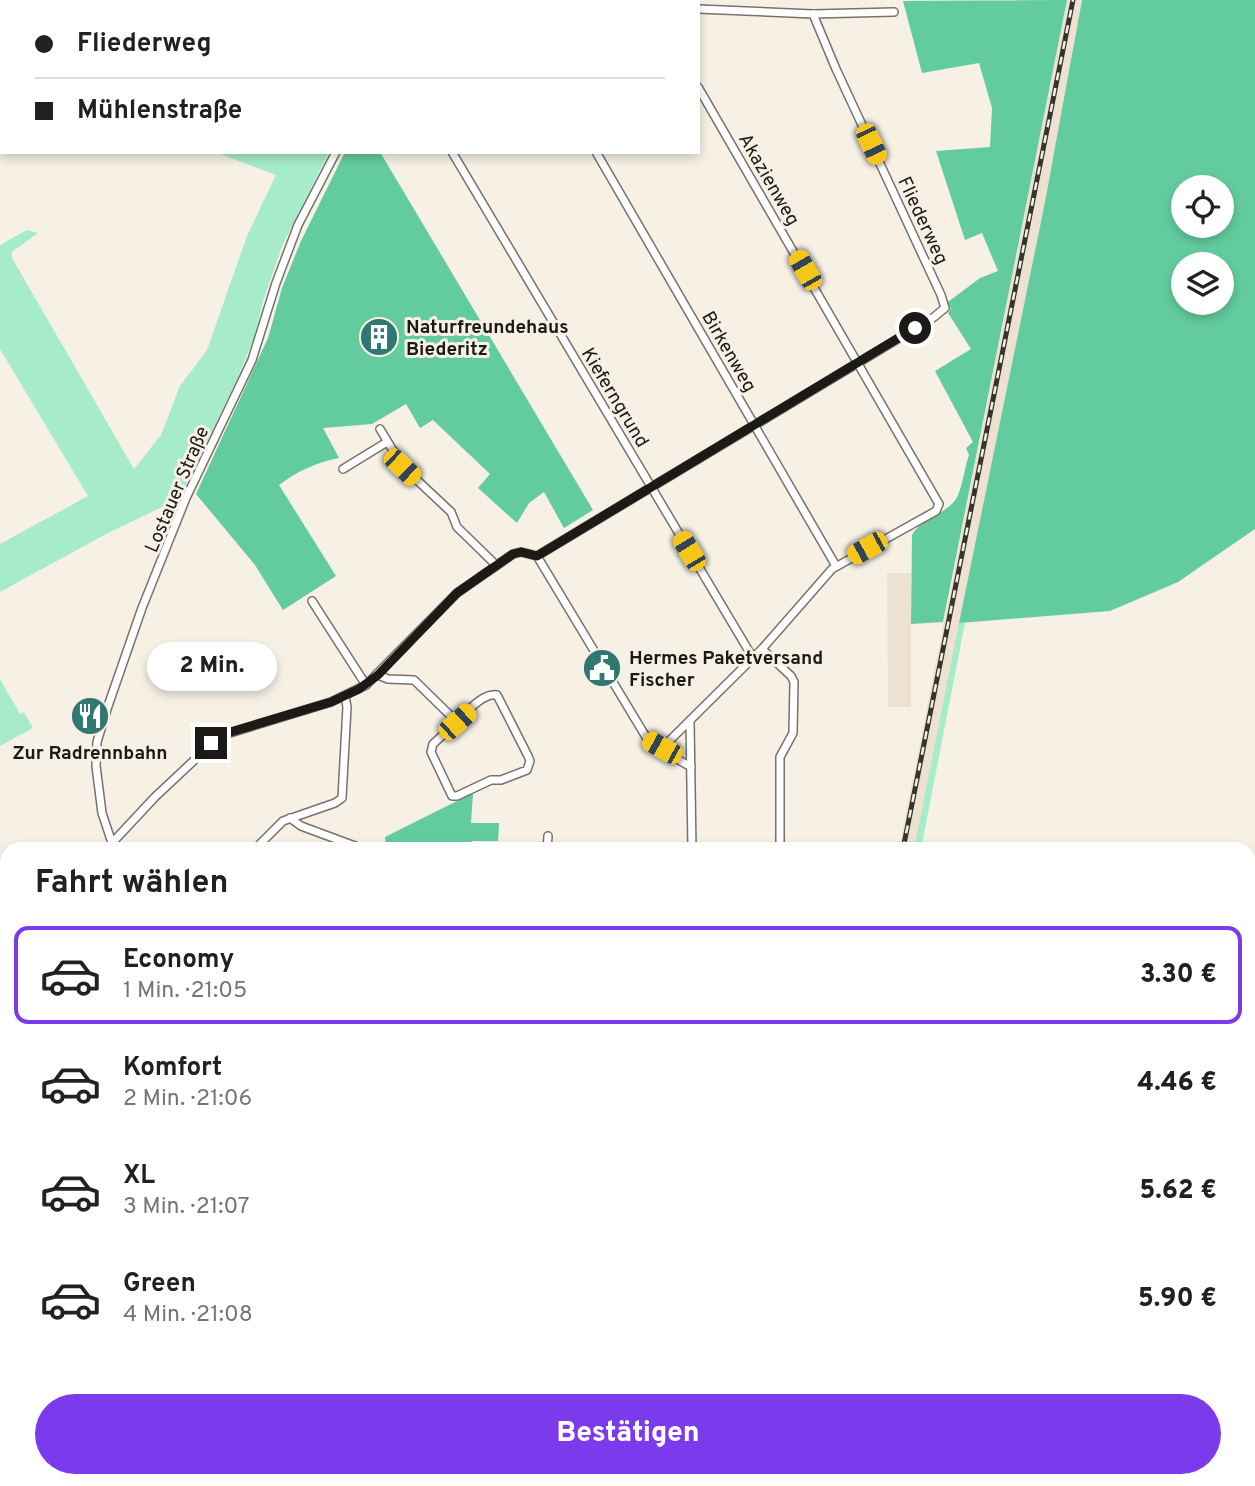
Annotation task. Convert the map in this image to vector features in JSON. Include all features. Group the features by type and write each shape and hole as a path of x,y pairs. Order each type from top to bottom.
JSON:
{"street":[{"path":"700,9 813,14 894,12"},
{"name":"Fliederweg","path":"537,556 942,313 944,302 813,14"},
{"name":"Akazienweg","path":"700,90 939,506 936,511 836,566"},
{"name":"Lostauer Straße","path":"112,842 102,813 96,757 100,729 110,698 186,498 252,360 276,283 298,225 336,154"},
{"name":"Kieferngrund","path":"453,154 753,658"},
{"name":"Birkenweg","path":"597,154 836,566"},
{"path":"380,429 402,467 451,512 457,527 496,565"},
{"path":"343,469 387,442"},
{"path":"116,842 155,797 220,736 345,696 366,685 449,600 506,558 521,552 537,556 650,741 691,767"},
{"path":"662,748 762,649 836,566"},
{"path":"312,601 366,685"},
{"path":"762,649 794,682 793,733 780,757 780,842"},
{"path":"378,675 388,679 414,680 457,722"},
{"path":"496,695 528,756 530,761 527,770 501,780 491,780 452,796 432,756 431,748 457,722 484,697 496,695"},
{"path":"262,842 279,824 335,803 344,795 347,707 345,696"},
{"path":"690,722 692,842"},
{"path":"290,818 301,826 345,842"},
{"path":"548,836 548,842"}],"shaded area":[{"path":"1067,0 1082,0 1045,202 915,842 900,842"},
{"path":"887,573 911,573 911,707 888,707"}],"green space":[{"path":"1067,0 943,622 911,624 912,535 916,529 956,499 969,455 966,448 973,442 935,371 971,349 948,313 951,309 948,302 980,278 998,271 982,233 965,240 936,151 990,147 992,108 979,63 922,73 903,1"},
{"path":"1082,0 1255,0 1255,529 1178,582 1110,611 959,623 1045,202"},
{"path":"220,154 328,154 283,244 264,298 254,338 238,377 179,499 108,533 0,592 0,544 88,496 0,349 0,245 27,230 38,233 12,252 12,258 134,469 161,435 180,386 207,350 247,236 276,175"},
{"path":"344,154 381,154 593,510 564,528 544,492 529,503 517,523 478,488 490,474 433,420 420,428 406,404 372,424 323,428 339,458 307,468 279,485 336,576 283,610 255,565 196,494 268,338 282,288 301,241"},
{"path":"959,623 965,623 922,842 915,842"},
{"path":"0,679 20,714 24,712 33,728 0,746"},
{"path":"473,793 471,823 499,823 498,841 385,842 385,837"}],"railway":[{"path":"904,842 1073,0"}],"place":[{"name":"Naturfreundehaus Biederitz","path":"379,337"},
{"name":"Hermes Paketversand Fischer","path":"602,668"},
{"name":"Zur Radrennbahn","path":"90,716"}],"route":[{"path":"211,743 224,734 331,702 359,689 372,681 457,593 506,558 521,552 537,556 915,328"}]}
